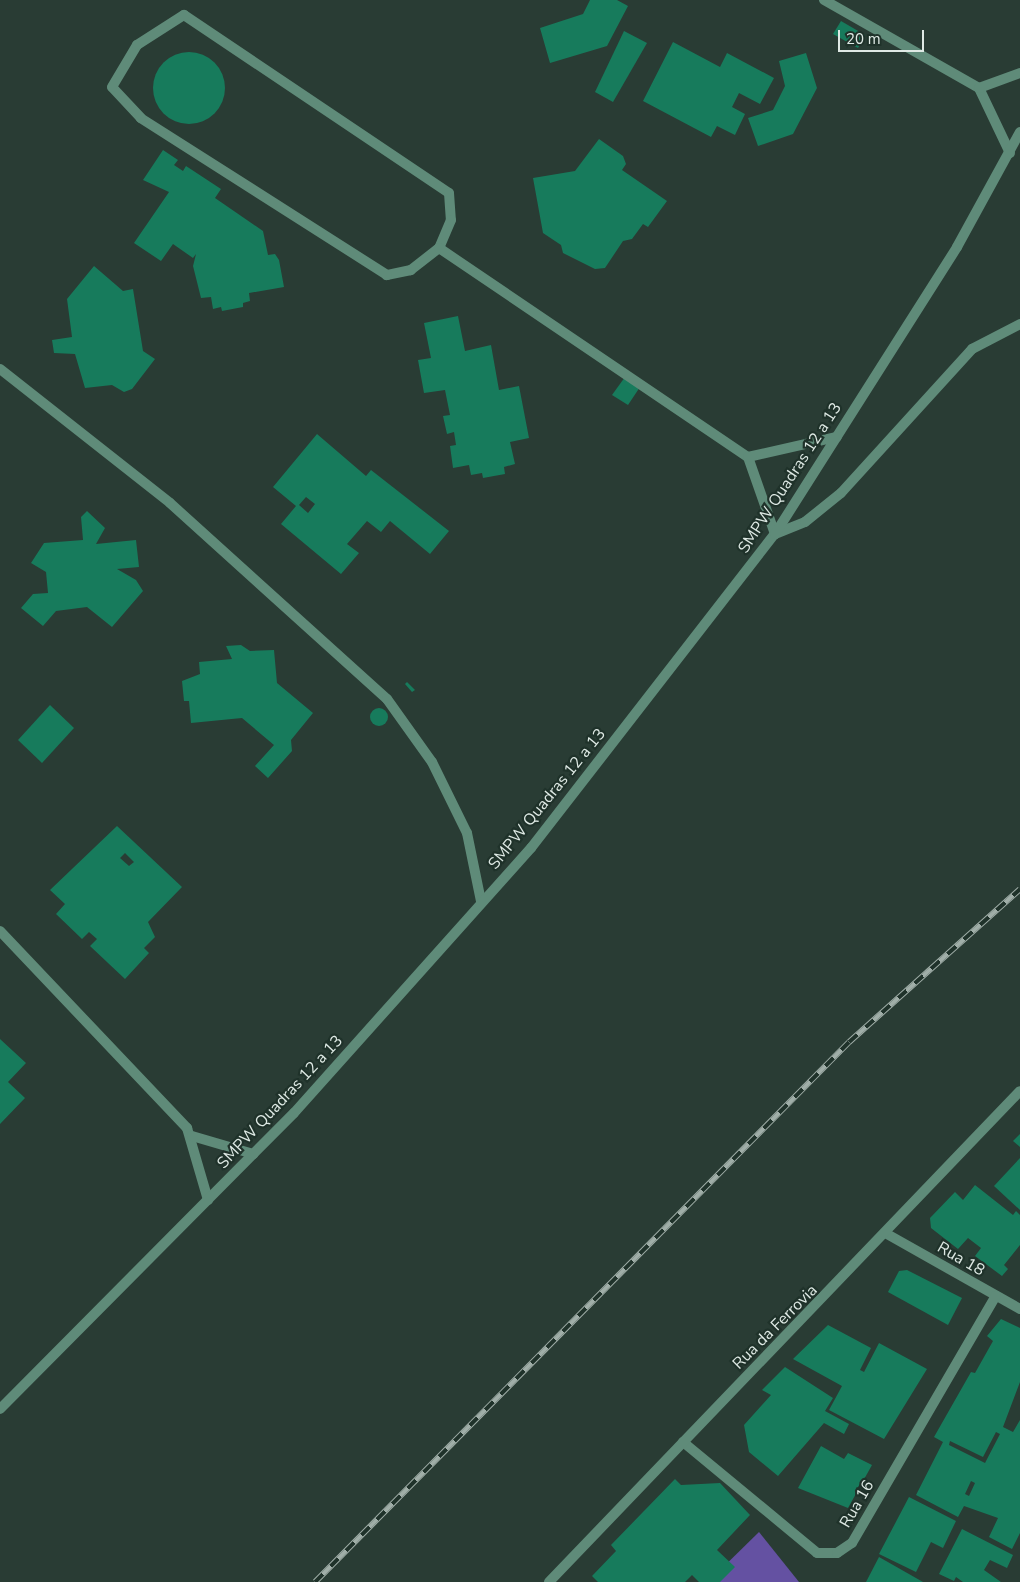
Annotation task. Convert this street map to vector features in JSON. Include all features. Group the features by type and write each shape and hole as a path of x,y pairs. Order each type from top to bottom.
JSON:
{"street":[{"path":"824,0 979,88 1010,153"},
{"path":"184,15 449,193 451,220 439,248 411,270 387,275 141,118 112,87 138,45 184,15"},
{"path":"979,88 1020,73"},
{"name":"SMPW Quadras 12 a 13","path":"0,1409 254,1154 531,848 775,534 957,247 1020,132"},
{"path":"439,248 748,457 775,534 806,522 841,493 972,350 1020,324"},
{"path":"0,369 170,503 387,699 432,762 467,833 475,856 481,901"},
{"path":"748,457 837,437"},
{"path":"0,931 81,1012 192,1136 254,1154"},
{"name":"Rua da Ferrovia","path":"549,1582 887,1234 1020,1091"},
{"path":"192,1136 196,1171 208,1200"},
{"name":"Rua 18","path":"887,1234 1020,1309"},
{"name":"Rua 16","path":"683,1442 817,1553 837,1554 852,1542 996,1296"}],"shaded area":[{"path":"759,1532 799,1582 708,1582"}],"building":[{"path":"590,0 617,0 628,6 607,46 550,63 540,28 583,14"},
{"path":"841,21 865,35 858,48 833,34"},
{"path":"624,31 647,43 613,102 595,92"},
{"path":"673,42 720,67 727,53 774,78 760,104 739,93 732,107 745,114 735,135 717,126 711,137 643,101"},
{"path":"196,52 215,62 223,74 225,88 223,102 215,114 203,122 182,124 163,114 155,102 153,81 163,62 175,54"},
{"path":"806,53 817,88 793,134 758,146 748,118 773,110 785,86 779,61"},
{"path":"599,139 623,156 626,164 622,170 667,201 648,227 643,224 632,239 623,241 605,268 595,269 563,253 561,245 543,233 533,178 575,171"},
{"path":"163,150 178,160 174,165 183,171 186,166 221,189 215,198 263,231 268,255 275,254 279,260 284,287 249,293 250,301 243,303 243,307 222,311 221,307 213,309 211,297 201,298 193,266 196,254 193,258 173,244 161,261 134,243 169,192 143,180"},
{"path":"94,266 123,291 133,289 143,351 155,359 132,389 124,392 112,385 85,388 75,354 54,353 52,340 72,337 67,299"},
{"path":"458,316 465,351 491,345 499,390 519,386 529,438 510,442 515,464 504,467 505,474 483,478 482,473 471,475 469,465 453,468 450,446 456,445 454,432 447,434 443,416 450,415 445,390 424,393 418,360 431,358 424,323"},
{"path":"625,377 640,387 628,405 612,395"},
{"path":"317,434 366,476 371,470 449,531 430,554 390,521 381,532 367,521 347,544 359,553 341,574 281,524 296,506 273,487","holes":["306,497 315,504 308,513 299,505"]},
{"path":"87,511 105,528 96,544 136,540 139,567 117,569 136,580 143,591 112,627 87,607 56,611 43,626 21,608 33,594 48,593 46,572 31,563 44,543 83,540 81,517"},
{"path":"241,645 250,651 274,650 277,683 313,713 291,740 292,751 268,778 255,766 274,745 242,718 191,723 189,701 184,701 182,681 200,674 199,662 232,659 226,646"},
{"path":"407,682 415,690 412,692 405,684"},
{"path":"50,705 74,728 42,763 18,740"},
{"path":"379,708 385,711 388,717 385,723 379,726 373,723 370,717 373,711"},
{"path":"117,826 182,887 148,922 155,937 144,948 149,953 125,979 90,946 97,939 89,932 82,939 56,914 65,904 50,890","holes":["125,853 134,862 129,866 120,858"]},
{"path":"0,1039 26,1063 8,1082 25,1098 0,1124"},
{"path":"1020,1134 1020,1147 1013,1141"},
{"path":"1020,1158 1020,1210 994,1186"},
{"path":"975,1185 1013,1215 1016,1211 1020,1215 1020,1245 1004,1265 1008,1269 1002,1276 975,1256 981,1248 968,1238 958,1249 931,1228 930,1218 955,1192 963,1200"},
{"path":"907,1270 962,1298 948,1325 888,1292 899,1271"},
{"path":"1001,1319 1020,1328 1020,1382 1003,1427 1013,1432 1020,1420 1020,1533 1012,1549 989,1537 998,1518 964,1506 958,1517 916,1495 943,1442 934,1437 971,1372 975,1373 993,1341 987,1336","holes":["996,1432 1000,1434 985,1463 949,1445 950,1441 983,1457","971,1481 975,1483 969,1496 965,1494"]},
{"path":"828,1325 871,1348 860,1370 864,1372 879,1343 927,1369 884,1439 829,1410 842,1386 793,1359"},
{"path":"785,1367 833,1398 825,1411 849,1424 844,1434 824,1423 778,1476 749,1452 744,1425 771,1395 762,1390"},
{"path":"821,1446 844,1459 848,1453 872,1465 848,1508 798,1488"},
{"path":"675,1479 681,1485 720,1483 750,1515 717,1550 735,1567 720,1582 699,1582 692,1575 685,1582 598,1582 592,1576 616,1551 611,1545"},
{"path":"909,1497 956,1521 943,1548 931,1542 916,1572 879,1554"},
{"path":"962,1529 1013,1555 1007,1568 990,1560 984,1570 1001,1582 963,1582 956,1577 954,1581 939,1574"},
{"path":"879,1557 923,1582 866,1582"}],"railway":[{"path":"315,1582 849,1042 1020,889"}]}
